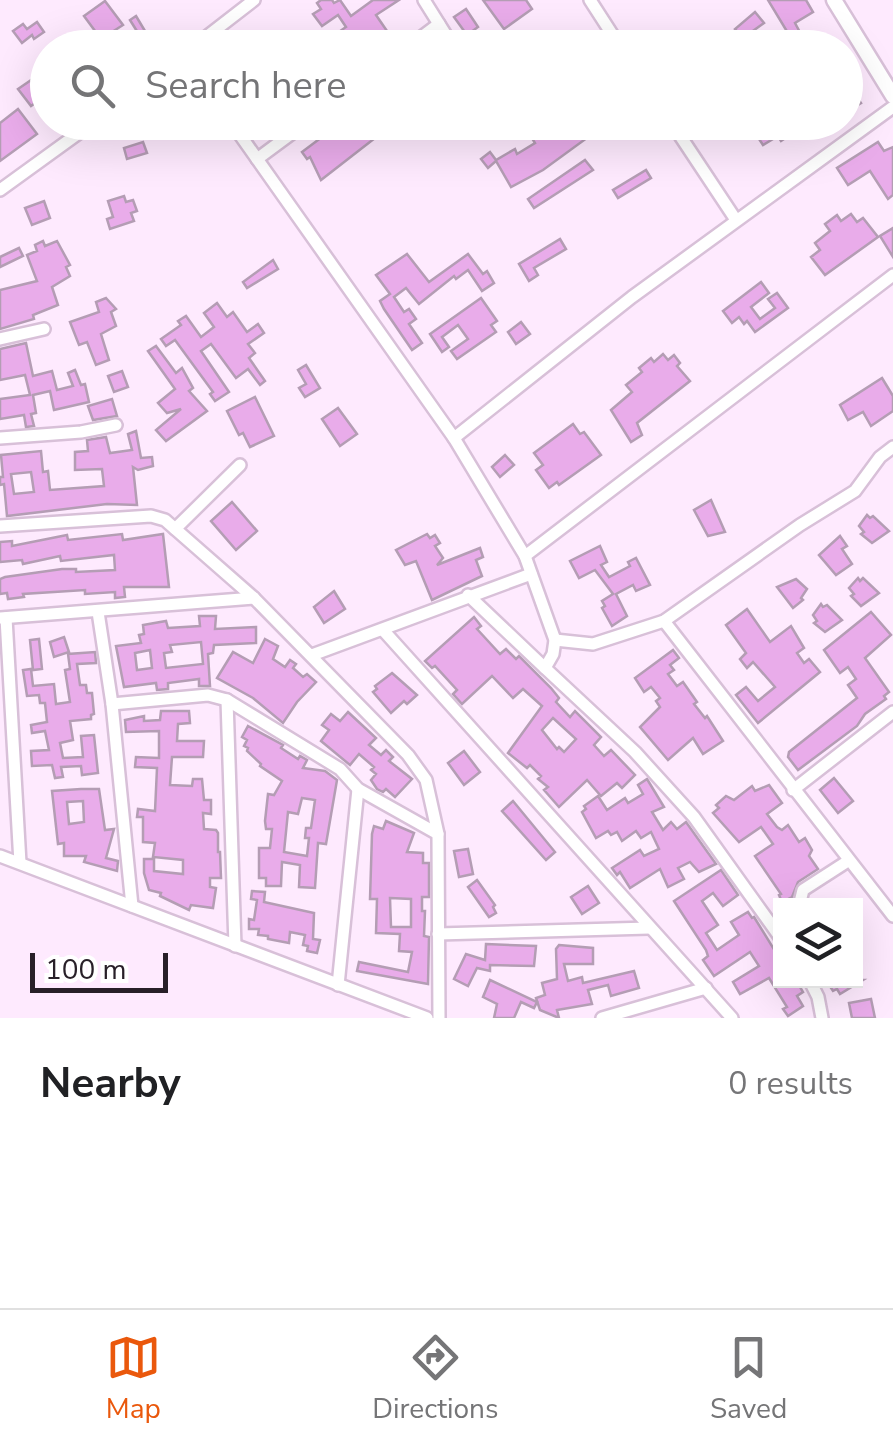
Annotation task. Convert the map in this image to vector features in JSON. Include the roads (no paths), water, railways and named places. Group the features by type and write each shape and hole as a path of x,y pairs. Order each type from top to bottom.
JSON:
{"street":[{"path":"215,30 254,0"},
{"path":"424,0 444,30"},
{"path":"590,0 609,30"},
{"path":"834,0 852,30"},
{"path":"432,30 440,24"},
{"path":"863,47 893,96"},
{"path":"863,129 893,107"},
{"path":"0,190 69,140"},
{"path":"244,140 454,438 525,556 555,640 546,668"},
{"path":"257,159 283,140"},
{"path":"684,140 736,220"},
{"path":"454,438 632,297 847,140"},
{"path":"525,556 893,275"},
{"path":"0,338 44,330"},
{"path":"0,438 81,432 116,425"},
{"path":"555,640 593,644 664,620 800,525 856,491 880,457 893,447"},
{"path":"176,529 240,466"},
{"path":"0,526 151,516 166,520 312,655 421,771 438,834 439,1018"},
{"path":"312,655 531,574"},
{"path":"468,595 634,752 694,817 773,924"},
{"path":"20,863 3,618 254,598"},
{"path":"98,612 112,704 132,906"},
{"path":"664,620 893,916"},
{"path":"383,630 732,1018"},
{"path":"112,704 208,695 227,700 340,770 358,789 438,834"},
{"path":"227,700 234,946"},
{"path":"793,790 893,712"},
{"path":"338,985 358,789"},
{"path":"0,856 338,985 393,1012 426,1018"},
{"path":"802,898 803,890 848,861"},
{"path":"438,934 650,928"},
{"path":"602,1018 706,988"},
{"path":"814,988 822,1018"}]}
